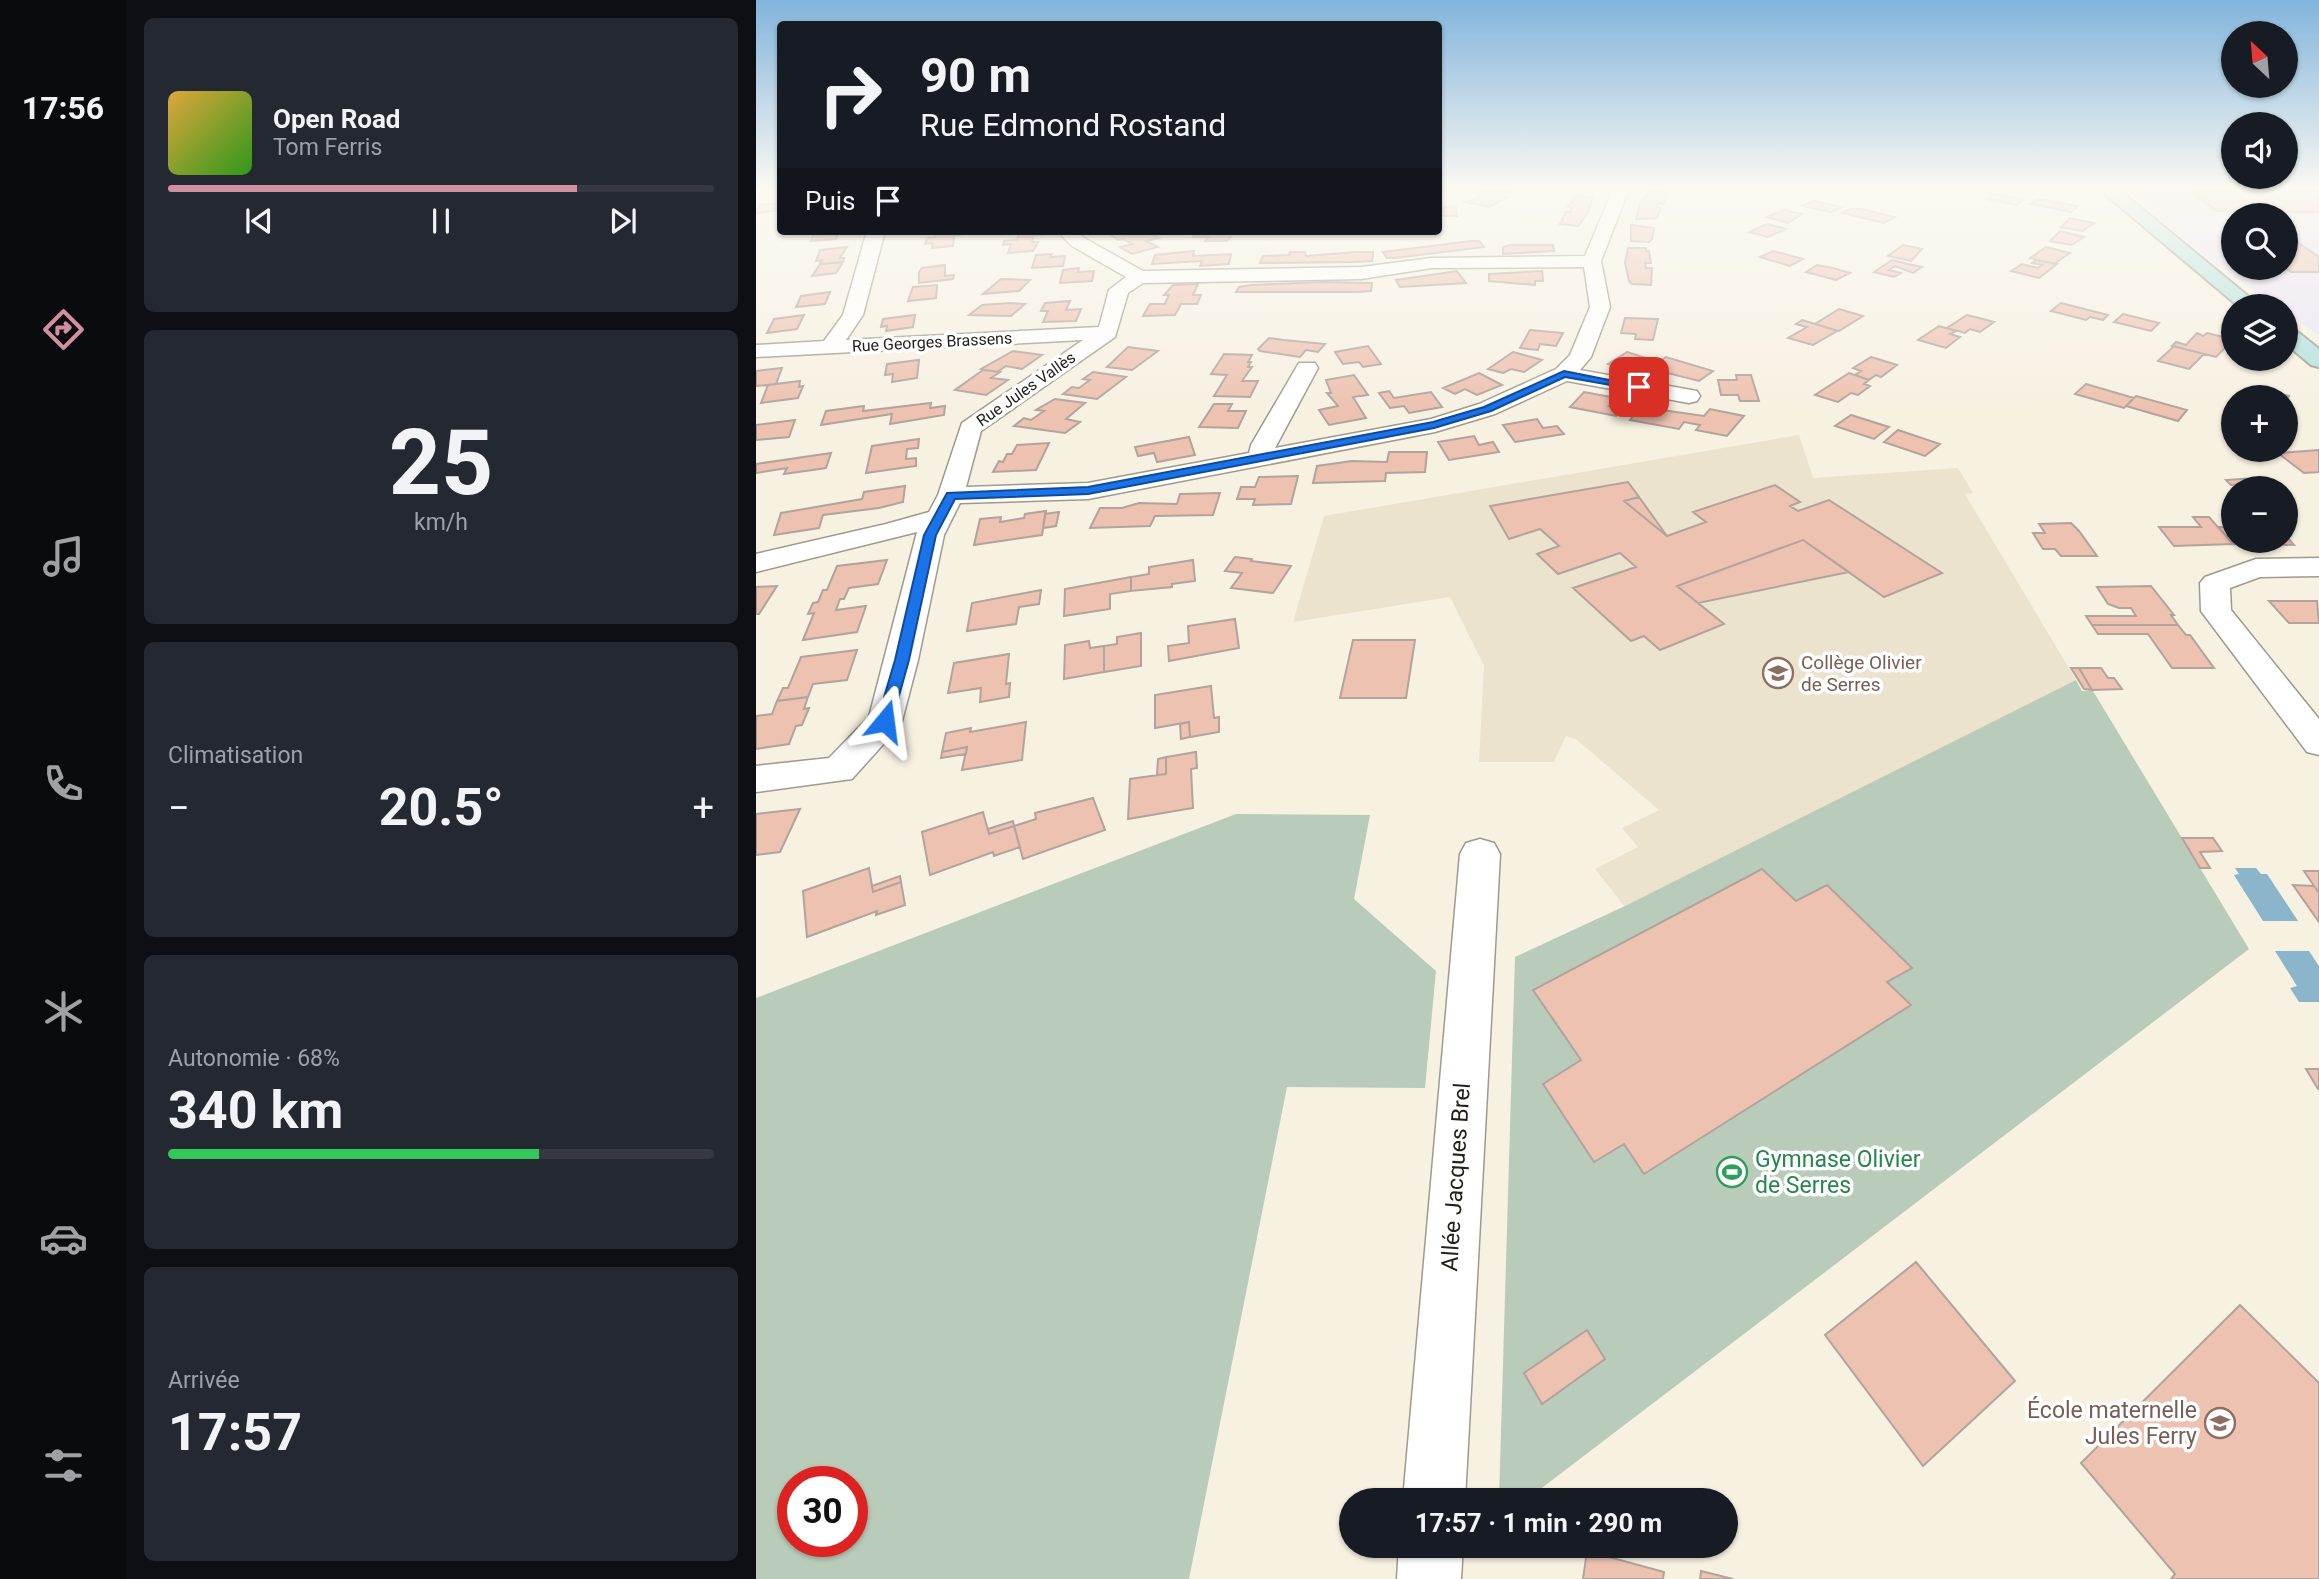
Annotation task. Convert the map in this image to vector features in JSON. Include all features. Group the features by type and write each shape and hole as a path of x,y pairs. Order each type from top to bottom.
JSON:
{"main road":[{"path":"2196,263 2235,294"},
{"path":"2298,343 2319,360"}],"street":[{"path":"830,348 853,315 867,263"},
{"path":"1114,263 1139,277 1361,273 1432,263 1457,263"},
{"path":"756,563 893,531 945,506 1088,491 1434,425 1487,409 1564,374 1580,357 1600,307 1592,263"},
{"path":"1108,333 1119,290 1139,277"},
{"name":"Rue Georges Brassens","path":"756,351 1108,333"},
{"name":"Rue Jules Vallès","path":"756,779 839,770 885,721 902,660 930,535 945,506 970,428 1108,333"},
{"path":"1260,458 1263,445 1307,368"},
{"path":"1564,374 1689,396"},
{"path":"2319,567 2256,568 2215,583 2216,611 2319,743"},
{"name":"Allée Jacques Brel","path":"1435,1488 1480,854"},
{"path":"1429,1579 1431,1558"}],"shaded area":[{"path":"2298,263 2319,263 2319,335 2298,320 2298,294 2259,294 2238,280 2298,280"},
{"name":"Collège Olivier de Serres","path":"1799,435 1813,478 1958,468 1973,493 1965,494 2076,680 1625,907 1595,869 1638,847 1622,828 1659,810 1576,739 1566,736 1554,762 1479,762 1484,666 1450,597 1293,622 1324,516"}],"green space":[{"name":"Gymnase Olivier de Serres","path":"2076,680 2082,691 2093,691 2249,949 1542,1488 1499,1488 1515,957 1625,906"},
{"path":"1236,814 1370,815 1354,899 1436,971 1425,1088 1287,1087 1189,1579 756,1579 756,998"}],"water":[{"path":"2235,868 2256,868 2261,874 2267,874 2298,921 2263,921 2234,875 2239,874"},
{"path":"2275,951 2309,951 2319,966 2319,1002 2299,1002 2290,988 2297,986"}],"building":[{"path":"843,263 836,273 812,276 820,264"},
{"path":"1034,263 1064,263 1063,266 1032,268"},
{"path":"1201,263 1229,263 1229,264 1200,266"},
{"path":"1625,263 1651,263 1645,263 1646,268 1652,268 1651,285 1632,284"},
{"path":"1888,263 1922,267 1913,273 1895,266 1889,270 1901,273 1894,277 1874,272"},
{"path":"2032,263 2057,264 2039,278 2011,271 2022,264 2038,268 2042,265"},
{"path":"2298,263 2319,263 2319,272 2298,272"},
{"path":"945,265 945,276 954,275 953,279 919,283 919,272 922,268"},
{"path":"1817,265 1850,273 1836,280 1806,272"},
{"path":"1079,268 1078,272 1094,271 1092,281 1060,283 1063,270"},
{"path":"1457,271 1466,283 1400,287 1396,280"},
{"path":"1542,271 1543,281 1535,281 1535,285 1489,281 1489,274"},
{"path":"1001,279 1030,280 1019,291 983,294"},
{"path":"1372,283 1371,291 1357,292 1236,292 1239,287 1251,285"},
{"path":"1198,284 1193,295 1201,295 1197,304 1181,304 1175,315 1143,316 1150,304 1165,304 1169,295 1164,295 1173,285"},
{"path":"937,285 936,298 908,301 913,287"},
{"path":"830,292 825,304 796,307 801,296"},
{"path":"1070,301 1066,310 1081,309 1076,321 1043,322 1048,311 1041,311 1045,303"},
{"path":"2061,303 2108,315 2103,320 2090,317 2086,320 2051,311"},
{"path":"1025,304 1011,316 969,315 982,305"},
{"path":"1839,309 1863,316 1839,331 1815,324"},
{"path":"2123,314 2159,323 2151,331 2114,322"},
{"path":"804,315 797,329 767,333 774,319"},
{"path":"915,315 913,327 886,331 887,326 881,327 883,319"},
{"path":"1967,315 1994,322 1980,332 1970,329 1965,333 1947,328"},
{"path":"1625,318 1658,319 1653,340 1635,339 1636,334 1621,333"},
{"path":"1802,320 1837,331 1813,345 1788,338 1807,327 1796,324"},
{"path":"1939,326 1956,331 1950,334 1960,337 1946,348 1918,340"},
{"path":"1530,330 1563,333 1556,346 1540,344 1538,350 1520,348"},
{"path":"2197,333 2203,336 2207,333 2221,336 2221,352 2216,357 2172,346 2176,342 2186,345"},
{"path":"1269,338 1325,344 1318,352 1306,350 1300,357 1260,351 1258,349"},
{"path":"1368,346 1381,364 1363,367 1359,362 1343,364 1335,352"},
{"path":"2174,346 2204,354 2189,369 2158,361"},
{"path":"1128,347 1158,351 1132,370 1107,367"},
{"path":"1013,351 1042,355 1022,369 1006,366 997,372 981,369"},
{"path":"1513,352 1542,360 1524,372 1511,369 1503,373 1488,369"},
{"path":"1627,352 1658,362 1666,357 1713,371 1699,381 1644,367 1635,373 1608,364"},
{"path":"1224,354 1252,355 1248,367 1252,367 1242,381 1258,381 1250,397 1214,396 1227,375 1211,374"},
{"path":"1871,357 1897,365 1881,377 1876,375 1869,380 1855,375 1861,371 1853,368"},
{"path":"919,360 917,378 892,382 893,374 885,375 887,364"},
{"path":"782,368 776,384 756,386 756,371"},
{"path":"983,370 1000,372 991,378 1008,380 986,395 955,390"},
{"path":"1093,372 1126,377 1097,399 1063,394 1090,380 1083,379"},
{"path":"1479,373 1502,385 1477,395 1465,389 1455,394 1443,388"},
{"path":"1849,373 1869,380 1864,384 1870,386 1858,395 1851,393 1838,402 1815,395"},
{"path":"1354,375 1368,395 1353,397 1366,418 1329,425 1319,410 1338,406 1327,393 1331,393 1326,380"},
{"path":"1736,375 1751,375 1759,401 1740,401 1738,395 1721,395 1718,380 1737,380"},
{"path":"800,381 799,387 803,386 798,398 761,403 768,385"},
{"path":"2086,384 2134,398 2124,408 2075,394"},
{"path":"1389,391 1394,398 1431,392 1442,407 1409,413 1404,406 1390,408 1379,393"},
{"path":"1584,392 1616,398 1609,406 1623,408 1616,416 1570,407"},
{"path":"2136,396 2187,410 2178,421 2126,406"},
{"path":"1055,399 1085,403 1066,419 1080,422 1065,433 1014,426 1024,418 1031,420 1044,411 1036,410"},
{"path":"931,403 930,408 945,406 944,415 890,424 892,414 821,425 826,411 864,406 863,411"},
{"path":"1214,404 1232,404 1228,411 1246,411 1238,428 1199,427"},
{"path":"1641,407 1704,416 1710,409 1744,416 1727,436 1696,430 1700,425 1684,422 1679,429 1630,420"},
{"path":"1851,415 1889,427 1874,439 1835,426"},
{"path":"1537,419 1543,428 1557,426 1564,434 1515,442 1503,425"},
{"path":"795,420 789,437 756,440 756,425"},
{"path":"1898,430 1940,444 1925,456 1884,442"},
{"path":"1474,436 1479,445 1493,442 1499,452 1449,460 1438,442"},
{"path":"1189,437 1195,455 1157,462 1154,453 1138,456 1135,447"},
{"path":"919,439 918,448 907,449 906,459 916,458 916,466 866,473 872,446"},
{"path":"1049,443 1036,470 993,472 999,461 1003,462 1007,454 1012,454 1017,445"},
{"path":"2319,450 2319,472 2304,473 2290,462 2298,462 2298,452"},
{"path":"1389,452 1427,452 1425,472 1386,473 1385,481 1313,483 1317,466 1352,461 1387,462"},
{"path":"831,453 826,468 784,474 787,468 756,473 756,464"},
{"path":"1298,476 1291,504 1253,505 1255,499 1237,499 1241,487 1255,487 1259,477"},
{"path":"1628,482 1639,497 1624,501 1667,536 1706,522 1693,512 1775,485 1800,502 1790,506 1798,511 1829,500 1942,573 1884,597 1803,540 1677,586 1724,624 1660,650 1644,636 1631,641 1573,588 1636,567 1620,553 1558,574 1537,554 1559,546 1540,529 1509,539 1490,506"},
{"path":"905,486 903,502 823,515 819,528 774,535 781,513 862,499 864,492"},
{"path":"1220,493 1213,515 1155,516 1150,526 1090,528 1100,508 1122,508 1139,503 1177,504 1180,494"},
{"path":"1639,497 1667,536 1624,501"},
{"path":"1046,511 1042,535 974,545 980,519 1001,517 1000,522"},
{"path":"1059,512 1056,526 1043,528 1045,514"},
{"path":"2193,517 2209,517 2221,530 2221,544 2174,546 2159,527 2201,527"},
{"path":"2071,523 2097,556 2061,556 2055,549 2043,549 2033,533 2045,533 2039,524"},
{"path":"1803,540 1849,572 1698,603 1677,586"},
{"path":"1235,557 1291,566 1273,593 1231,588 1242,573 1225,571"},
{"path":"887,560 878,584 849,588 844,599 840,599 836,610 866,606 857,632 803,640 814,613 808,614 813,603 818,602 823,590 827,590 837,566"},
{"path":"1193,560 1195,581 1172,584 1172,587 1131,591 1131,577 1149,574 1149,567"},
{"path":"1131,577 1131,591 1110,594 1110,609 1064,616 1065,589"},
{"path":"777,586 759,614 756,614 756,587"},
{"path":"2151,586 2174,615 2171,615 2178,625 2092,625 2086,616 2136,616 2131,608 2108,604 2097,587"},
{"path":"1041,590 1039,604 1019,607 1016,624 967,631 972,603"},
{"path":"2269,601 2317,601 2319,623 2289,623"},
{"path":"1235,619 1239,648 1169,661 1168,646 1189,643 1188,626"},
{"path":"2092,625 2178,625 2186,635 2190,635 2214,668 2172,668 2148,634 2098,634"},
{"path":"1141,633 1141,666 1104,672 1104,646 1117,644 1117,637"},
{"path":"1353,640 1415,640 1406,698 1340,698"},
{"path":"1089,641 1090,648 1104,646 1104,672 1064,679 1065,645"},
{"path":"857,650 847,680 813,684 808,697 777,701 783,688 788,688 801,657"},
{"path":"1009,654 1006,684 1010,683 1009,697 980,702 981,688 948,693 954,663"},
{"path":"2071,668 2079,668 2092,690 2084,689"},
{"path":"2079,668 2101,668 2108,678 2114,678 2122,689 2092,690"},
{"path":"1211,686 1214,718 1219,717 1219,732 1190,737 1189,722 1155,728 1155,695"},
{"path":"808,697 804,709 809,708 802,725 796,726 789,744 756,749 756,716 772,714 777,701"},
{"path":"1026,722 1022,760 962,770 967,747 942,752 946,733 971,728 970,732"},
{"path":"1189,722 1190,737 1181,739 1180,724"},
{"path":"967,747 966,754 941,758 942,752"},
{"path":"1196,752 1197,768 1191,769 1193,808 1128,819 1130,779 1166,774 1166,757"},
{"path":"1166,757 1166,774 1157,775 1158,759"},
{"path":"1093,798 1105,830 1023,859 1014,826 1036,819 1035,813"},
{"path":"800,809 780,852 756,855 756,814"},
{"path":"983,812 989,834 1014,826 1020,847 994,856 993,852 930,875 922,832"},
{"path":"1013,821 1014,826 989,834 988,829"},
{"path":"2182,838 2213,838 2222,851 2200,852 2210,868 2200,868"},
{"path":"869,868 873,892 901,882 905,905 876,915 877,911 807,937 803,891"},
{"name":"Gymnase Olivier de Serres","path":"1762,869 1796,901 1827,885 1912,968 1887,982 1911,1005 1644,1174 1624,1144 1594,1162 1543,1084 1581,1060 1533,990"},
{"path":"2304,871 2319,871 2319,893 2314,886"},
{"path":"900,876 901,882 873,892 872,886"},
{"path":"2293,885 2314,886 2319,893 2319,922"},
{"path":"2306,1069 2319,1069 2319,1089 2318,1089"},
{"path":"1916,1262 2015,1381 1923,1466 1825,1335"},
{"name":"École maternelle Jules Ferry","path":"2240,1305 2319,1383 2319,1579 2171,1579 2175,1574 2081,1463"},
{"path":"1587,1330 1605,1359 1542,1404 1524,1373"},
{"path":"1586,1558 1613,1558 1664,1572 1663,1579 1583,1579"},
{"path":"1701,1571 1733,1579 1700,1579"}],"place":[{"name":"Collège Olivier de Serres","path":"1778,673"},
{"name":"Gymnase Olivier de Serres","path":"1732,1172"},
{"name":"École maternelle Jules Ferry","path":"2220,1423"}],"route":[{"path":"885,721 902,660 930,535 951,495 1088,491 1434,425 1487,409 1564,374 1639,387"}]}
